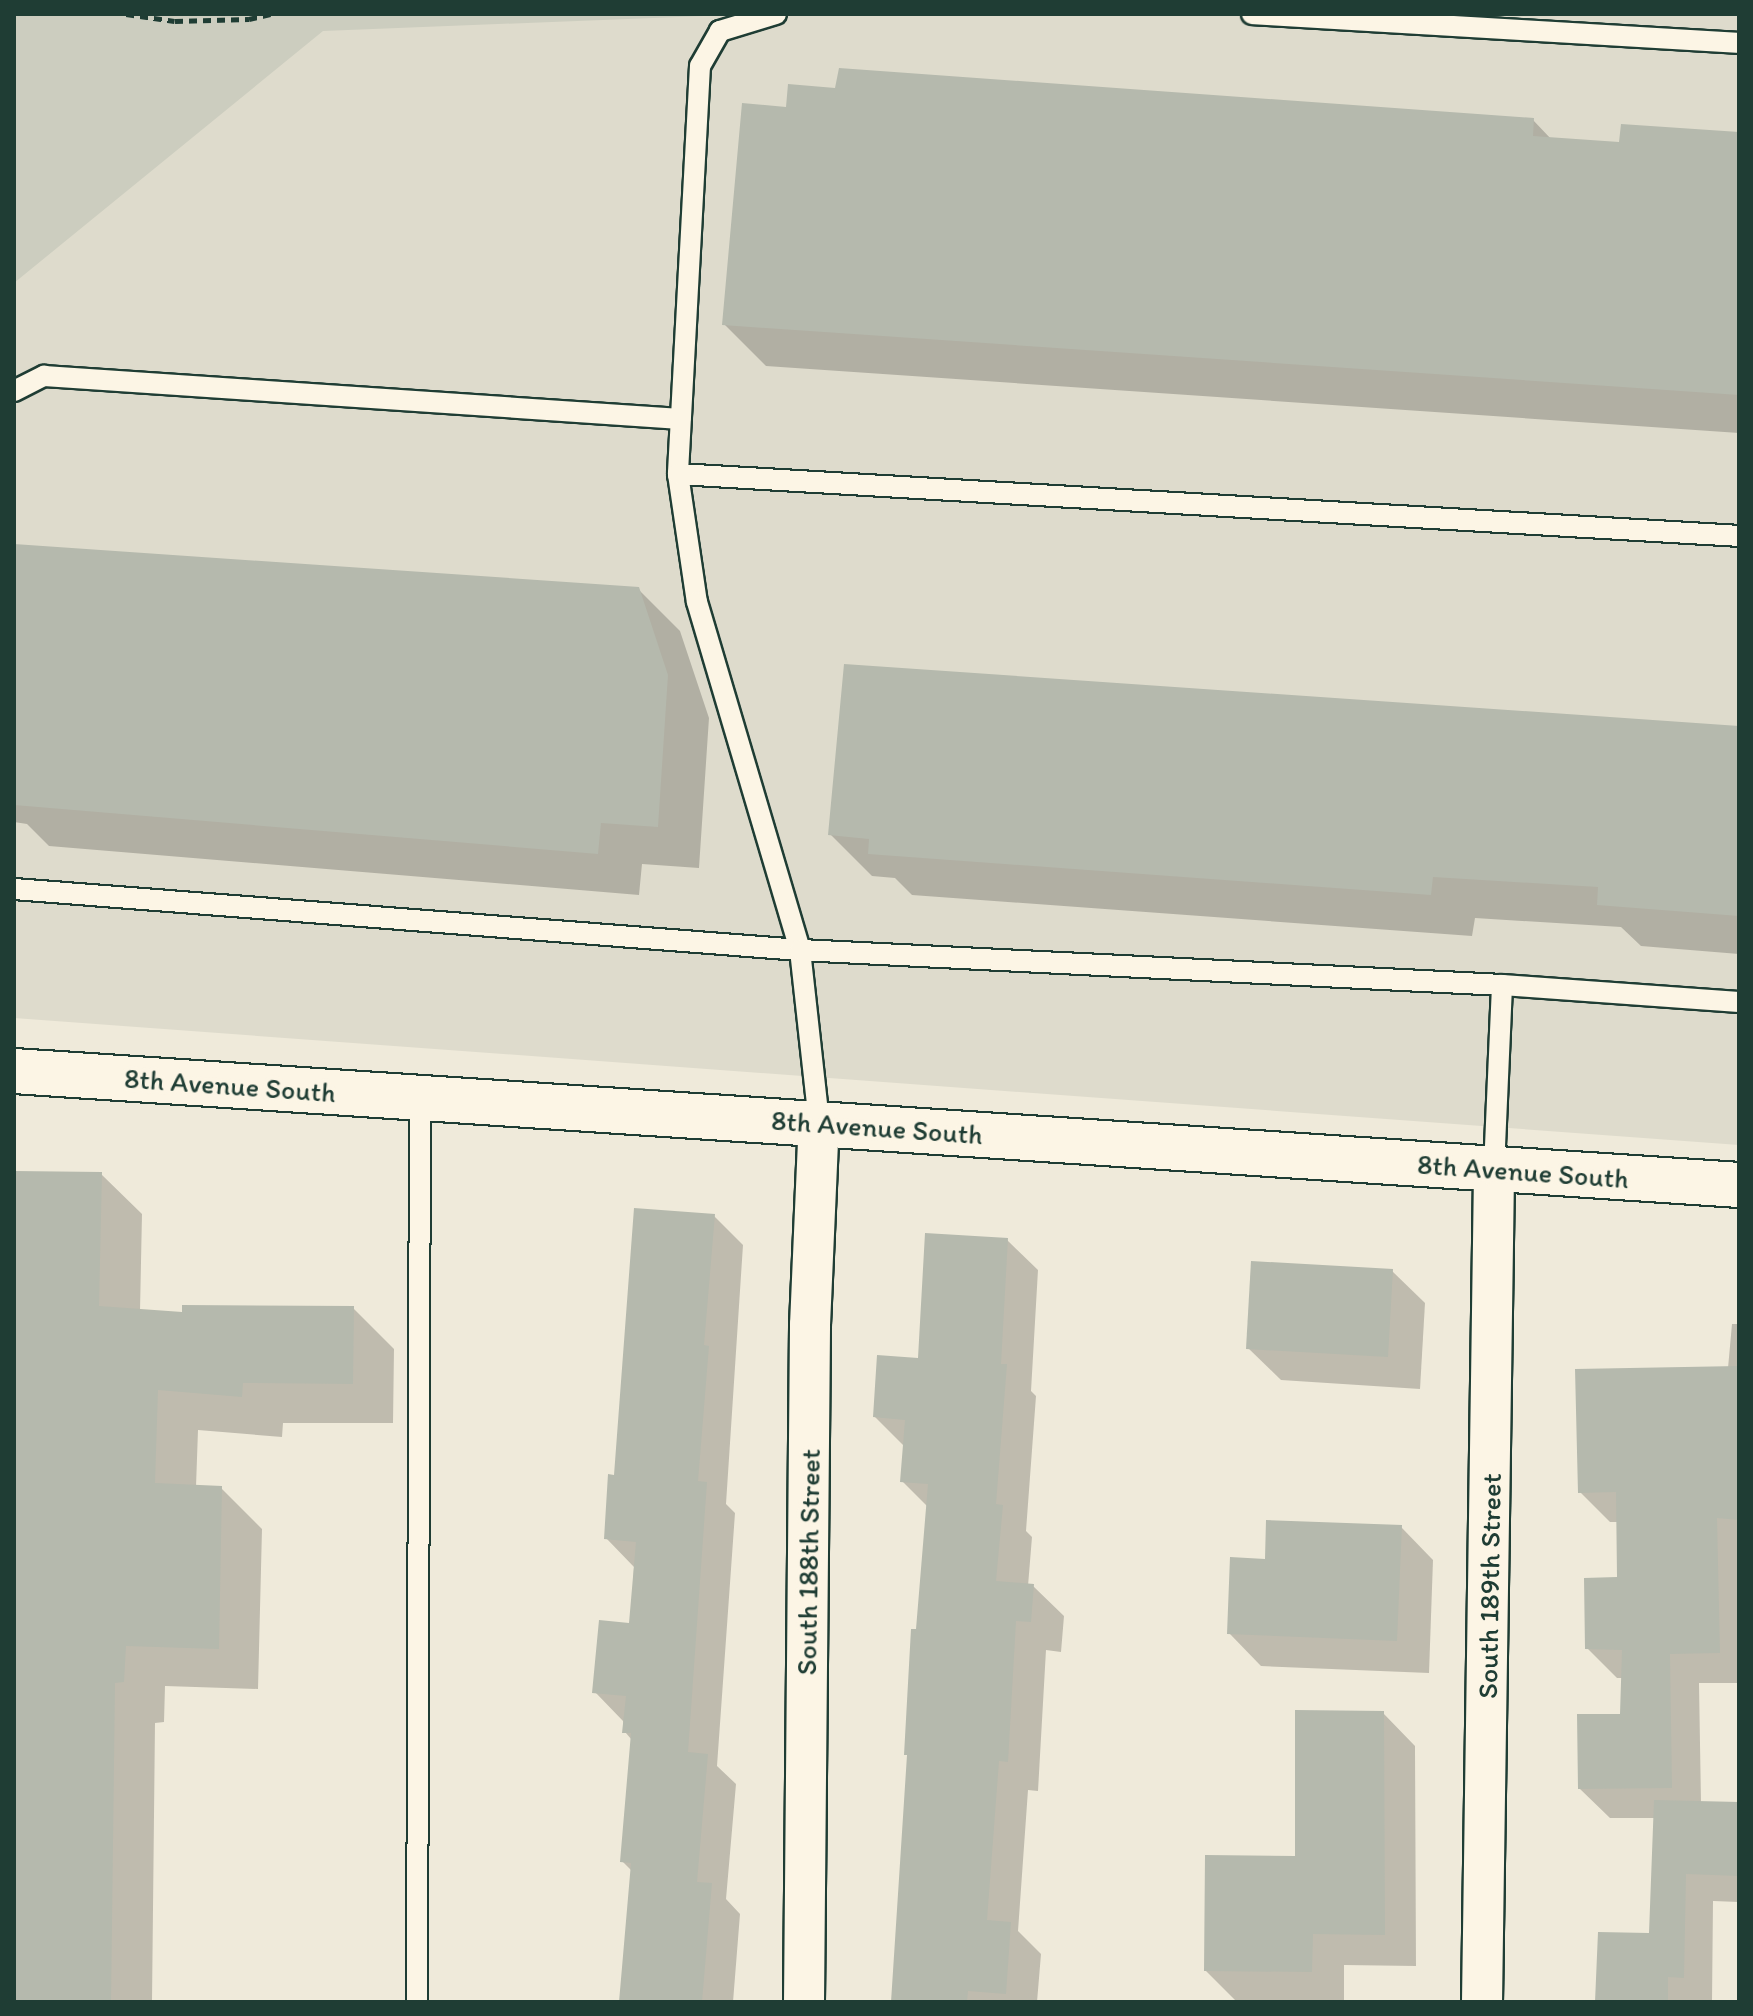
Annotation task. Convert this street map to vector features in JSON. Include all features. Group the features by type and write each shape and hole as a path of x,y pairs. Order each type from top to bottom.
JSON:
{"street":[{"name":"8th Avenue South","path":"14,1071 1739,1185"},
{"name":"South 188th Street","path":"804,2002 810,1325 819,1122"},
{"name":"South 189th Street","path":"1482,2002 1494,1169"}],"lane":[{"path":"776,14 720,31 700,66 678,474 697,602 800,950 819,1122"},
{"path":"1252,14 1739,43"},
{"path":"14,391 44,376 681,419"},
{"path":"678,474 1739,536"},
{"path":"14,889 800,950 1502,985 1739,1002"},
{"path":"1494,1169 1502,985"},
{"path":"417,2002 420,1097"}],"path":[{"path":"126,14 175,21 249,19 270,14"}],"shaded area":[{"path":"14,14 754,14 323,31 14,283"},
{"path":"222,14 1739,14 1739,1145 14,1018 14,185"}],"building":[{"path":"839,68 1534,118 1533,136 1619,142 1621,124 1739,132 1739,395 722,325 742,103 786,107 788,84 835,88"},
{"path":"14,544 639,587 668,675 658,827 601,823 598,854 14,805"},
{"path":"844,664 1739,726 1739,916 1597,905 1598,887 1433,877 1431,895 868,854 869,839 828,835"},
{"path":"14,1171 102,1172 99,1306 182,1312 182,1305 354,1306 353,1384 243,1383 242,1397 158,1390 155,1483 222,1486 219,1649 126,1646 124,1682 115,1683 111,2002 14,2002"},
{"path":"634,1208 715,1214 704,1345 709,1346 698,1481 707,1482 688,1752 708,1754 697,1882 712,1883 702,2002 619,2002 631,1863 620,1862 631,1733 622,1733 626,1696 592,1693 599,1620 629,1623 636,1542 604,1539 608,1474 614,1475"},
{"path":"925,1233 1008,1238 1001,1364 1007,1364 996,1504 1003,1505 996,1581 1034,1584 1031,1622 1016,1621 1008,1762 999,1761 987,1920 1011,1922 1006,1994 968,1991 967,2002 891,2002 907,1755 904,1755 911,1629 916,1629 928,1484 900,1482 905,1420 873,1417 877,1355 918,1358"},
{"path":"1251,1261 1393,1269 1388,1357 1246,1349"},
{"path":"1739,1366 1739,1520 1717,1518 1720,1653 1670,1654 1672,1788 1578,1789 1577,1714 1620,1714 1622,1650 1585,1649 1584,1578 1617,1577 1616,1492 1578,1493 1575,1369"},
{"path":"1266,1520 1402,1525 1397,1641 1227,1634 1230,1557 1265,1559"},
{"path":"1295,1710 1384,1711 1385,1935 1313,1934 1312,1972 1204,1971 1205,1855 1295,1856"},
{"path":"1654,1800 1739,1802 1739,1876 1686,1874 1684,1978 1668,1977 1668,2002 1595,2002 1598,1932 1649,1933"}]}
